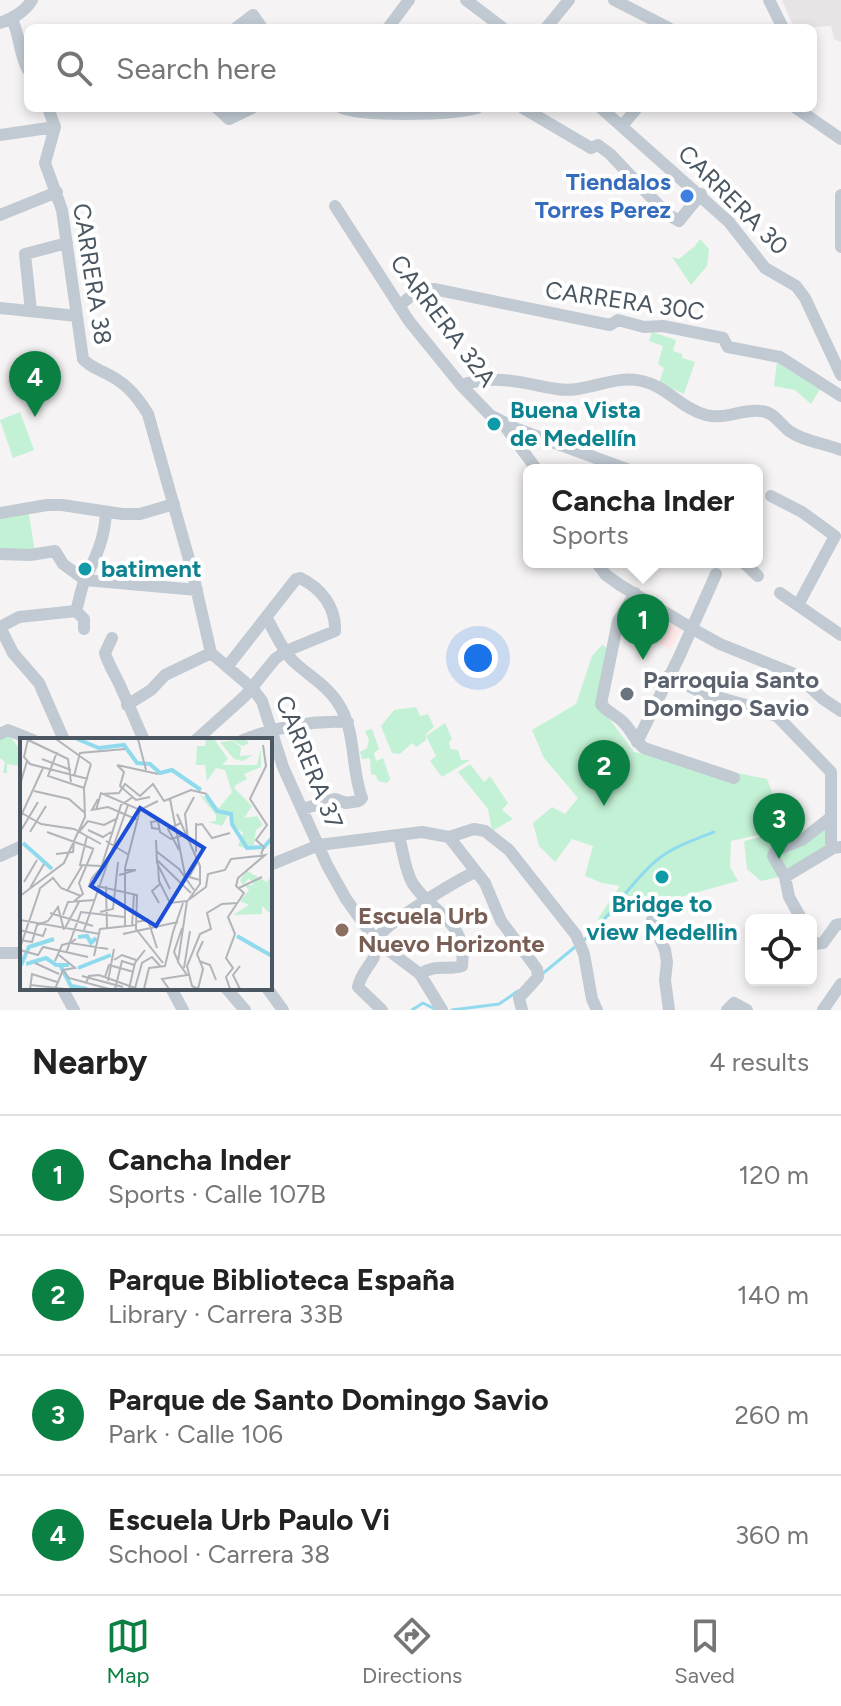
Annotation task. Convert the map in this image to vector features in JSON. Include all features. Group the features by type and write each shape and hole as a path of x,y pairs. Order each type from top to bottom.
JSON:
{"street":[{"path":"24,60 19,33 6,21 28,8 32,0"},
{"path":"391,24 409,0"},
{"path":"466,0 498,24"},
{"path":"549,24 569,0"},
{"path":"614,0 638,5 664,24"},
{"path":"769,0 781,24"},
{"path":"241,24 253,15 259,24"},
{"path":"0,135 55,127 49,112"},
{"path":"221,113 233,119 245,112"},
{"path":"365,112 441,112"},
{"path":"530,112 591,148 598,145 667,214 679,221 701,194"},
{"name":"CARRERA 30","path":"606,112 701,194 736,229 765,268 796,286 805,298 841,375"},
{"path":"622,126 634,112"},
{"path":"802,112 841,139"},
{"name":"CARRERA 38","path":"55,127 45,163 57,192 67,243 83,359 89,366 122,382 137,395 148,414 174,504"},
{"path":"0,215 57,192"},
{"path":"841,195 841,247"},
{"name":"CARRERA 32A","path":"335,206 399,306 461,385 490,415 613,464"},
{"path":"31,311 25,254 67,243"},
{"name":"CARRERA 30C","path":"399,306 417,291 434,289 580,320 610,325 618,320 644,327 663,326 723,338 728,347 780,357 841,396"},
{"path":"0,308 77,316"},
{"path":"461,385 503,379 569,390 630,379 643,381 704,415 716,417 742,411 769,413 803,439 841,450"},
{"path":"502,422 533,464"},
{"path":"771,496 802,512 838,537 798,605"},
{"path":"0,513 47,505 140,514 174,504 211,653 165,675 151,690 127,705"},
{"path":"76,611 85,580 103,540 106,512"},
{"path":"0,554 30,555 55,551 63,564 85,580 197,590"},
{"path":"601,568 606,575 720,644 797,675 841,711"},
{"path":"749,568 758,576"},
{"path":"637,742 716,574"},
{"path":"198,738 252,688 275,659 286,651 332,634 336,628 334,613 320,592 300,578 227,667"},
{"path":"635,593 615,630 601,704 610,715 625,723 637,742 662,755 734,778"},
{"path":"780,593 841,635"},
{"path":"63,738 39,683 13,653 0,627 19,617 76,611"},
{"path":"76,611 84,619 84,629"},
{"path":"267,619 291,659 320,680 348,722 362,799 346,803 335,799 303,809"},
{"path":"112,638 105,653 143,738"},
{"path":"0,658 13,653"},
{"name":"CARRERA 37","path":"211,653 252,688 262,701 272,729 276,769 303,809 346,899 376,941 420,974 442,1010"},
{"path":"668,676 703,693 778,717 836,772 830,818 835,847 785,877"},
{"path":"248,738 272,729 317,722 348,722"},
{"path":"0,734 8,730 28,738"},
{"path":"799,914 789,897 785,877 773,856 774,852 816,832 830,818"},
{"path":"272,864 319,845 422,832 449,837 474,829 485,831 509,850 576,935 584,954 597,1010"},
{"path":"399,836 411,881 461,936 463,962 459,968 441,966 420,974"},
{"path":"449,837 485,883 501,921 537,969 538,977 519,998 521,1006"},
{"path":"0,856 20,847"},
{"path":"382,1010 360,990 358,982 376,954 376,941 426,900 475,872"},
{"path":"652,920 665,950 669,1010"},
{"path":"817,941 841,924"},
{"path":"823,1010 841,984"},
{"path":"63,990 74,1010"},
{"path":"172,990 183,1010"},
{"path":"228,990 245,1010"},
{"path":"268,990 283,1010"},
{"path":"429,1010 432,993"},
{"path":"727,1010 734,1003 747,1010"}],"shaded area":[{"path":"782,0 841,0 841,42 834,39 831,26 792,24"},
{"path":"637,598 682,629 670,650 622,621"}],"green space":[{"path":"700,239 709,249 707,266 691,285 672,257 679,259"},
{"path":"652,332 676,340 673,351 695,362 684,394 659,383 664,368 658,364 663,346 649,341"},
{"path":"777,362 820,389 811,404 795,390 774,386"},
{"path":"20,412 34,450 13,458 0,420"},
{"path":"28,509 35,552 0,552 0,515"},
{"path":"603,644 610,653 596,701 634,752 767,779 786,829 731,841 730,867 738,881 597,920 620,886 585,876 593,846 572,839 555,862 539,846 533,823 552,807 565,814 578,798 544,758 532,730 576,704 592,656"},
{"path":"416,707 420,716 428,714 434,727 426,734 426,740 416,747 412,743 400,754 392,753 381,726 394,710"},
{"path":"445,723 452,739 450,749 458,750 461,760 470,760 442,777 430,761 436,756 426,736"},
{"path":"372,729 379,749 374,753 376,761 383,758 390,779 387,783 378,781 376,775 371,774 370,758 362,759 360,752 367,748 369,740 365,731"},
{"path":"8,733 20,750 20,766 7,764 7,773 3,773 5,762 0,758 0,736"},
{"path":"470,764 484,782 490,776 508,803 502,810 513,819 492,831 488,809 458,772"},
{"path":"826,828 828,850 787,875 761,881 747,869 744,841 785,831 798,843"}],"waterway":[{"path":"584,940 663,855 714,832"},
{"path":"541,975 575,947"},
{"path":"452,1010 499,1004 518,991"},
{"path":"412,1010 423,1003 437,1010"}],"place":[{"name":"Tiendalos Torres Perez","path":"687,196"},
{"name":"Escuela Urb Paulo Vi","path":"35,417"},
{"name":"Buena Vista de Medellín","path":"494,424"},
{"name":"batiment","path":"85,569"},
{"name":"Cancha Inder","path":"643,660"},
{"name":"Parroquia Santo Domingo Savio","path":"627,694"},
{"name":"Parque Biblioteca España","path":"604,806"},
{"name":"Parque de Santo Domingo Savio","path":"779,859"},
{"name":"Bridge to view Medellin","path":"662,877"},
{"name":"Escuela Urb Nuevo Horizonte","path":"342,930"}]}
